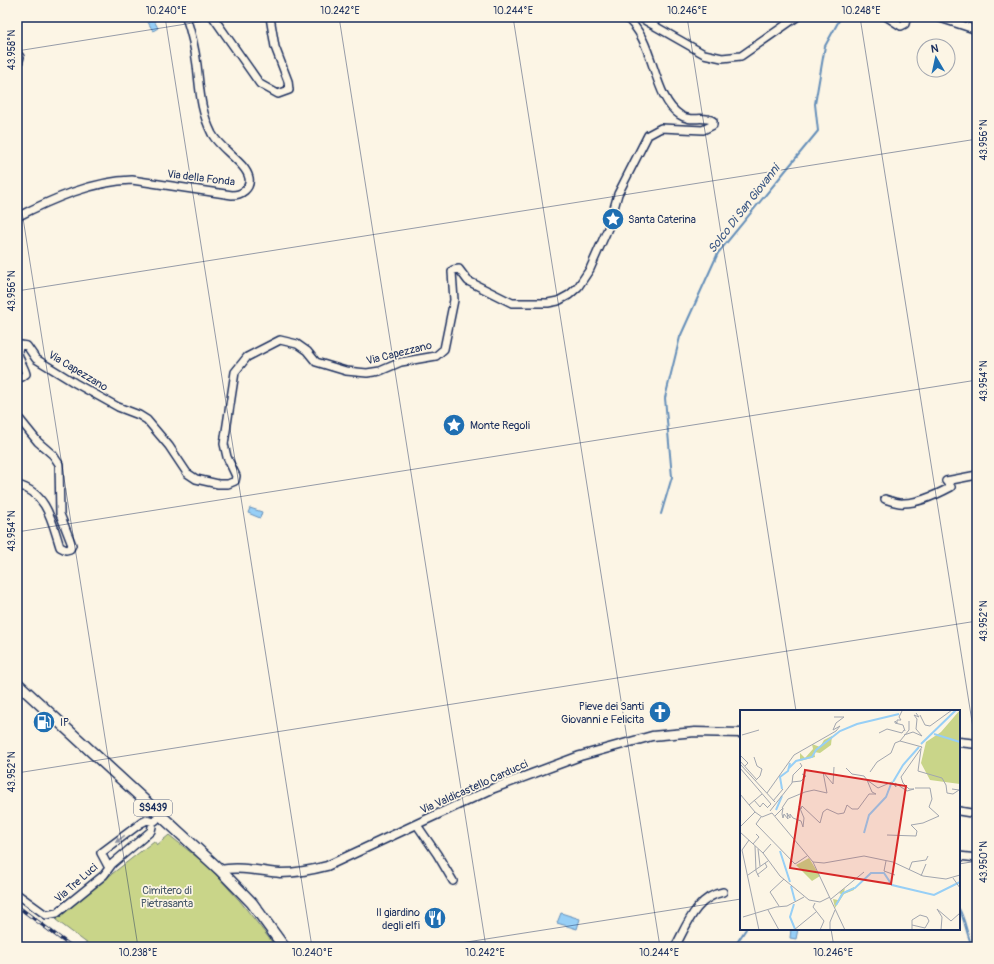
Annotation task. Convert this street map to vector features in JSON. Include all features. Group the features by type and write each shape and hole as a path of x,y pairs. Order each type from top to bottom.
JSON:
{"main road":[{"name":"SS439","path":"17,683 220,870 248,899 268,923 284,947"}],"street":[{"name":"Via della Fonda","path":"17,217 67,195 117,180 132,180 232,195 241,194 245,191 249,182 247,173 217,143 206,117 199,94 197,65 186,17"},
{"path":"213,17 260,84 278,94 290,90 275,47 270,17"},
{"name":"Via Capezzano","path":"17,378 26,374 18,348 21,345 27,346 36,359 68,379 118,407 139,415 147,420 170,446 187,472 196,479 218,484 228,484 235,481 236,476 227,457 224,444 235,372 247,357 274,342 280,340 288,341 307,351 316,362 346,372 379,372 401,362 436,356 444,349 446,331 453,307 452,272 453,270 459,269 468,281 512,303 558,301 578,287 590,269 608,226 618,194 648,135 661,128 703,130 713,125 713,121 709,119 691,120 675,111 661,89 644,41 625,17"},
{"path":"639,17 704,54 722,58 741,56 797,17"},
{"path":"887,17 901,26 905,24 906,19 904,17"},
{"path":"936,17 977,30"},
{"path":"17,53 20,57 17,68"},
{"path":"17,416 38,442 53,455 59,464 60,514 72,545 70,549 66,550 60,547 50,515 42,500 28,489 17,485"},
{"path":"885,499 903,504 937,494 951,487 946,480 977,475"},
{"name":"Via Valdicastello Carducci","path":"220,870 233,868 282,873 312,870 342,860 494,788 580,756 652,736 695,732 740,733"},
{"path":"960,742 977,744"},
{"path":"960,811 971,813"},
{"name":"Via Tre Luci","path":"109,868 101,853 141,823 147,820 153,822 164,817"},
{"name":"Via Tre Luci","path":"17,894 46,915 53,915 104,875 109,868 151,832 153,822"},
{"path":"417,825 453,881"},
{"path":"960,856 977,858"},
{"path":"675,947 699,905 713,894 723,892"}],"green space":[{"name":"Cimitero di Pietrasanta","path":"169,835 208,866 240,901 276,947 92,947 56,920 85,895 154,841 157,845"}],"water":[{"path":"145,17 152,17 158,28 153,31"},
{"path":"250,508 262,512 260,518 248,513"},
{"path":"561,913 580,919 577,929 557,923"},
{"path":"791,930 798,930 796,939 790,938"}],"waterway":[{"name":"Solco Di San Giovanni","path":"661,514 672,477 665,398 680,337 718,253 818,131 815,104 825,46 841,17"},
{"path":"960,911 973,947"},
{"path":"734,947 745,930"}],"railway":[{"path":"17,906 72,947"}],"place":[{"name":"Santa Caterina","path":"613,219"},
{"name":"Monte Regoli","path":"454,425"},
{"name":"Pieve dei Santi Giovanni e Felicita","path":"660,712"},
{"name":"IP","path":"44,722"},
{"name":"Il giardino degli elfi","path":"435,918"}]}
